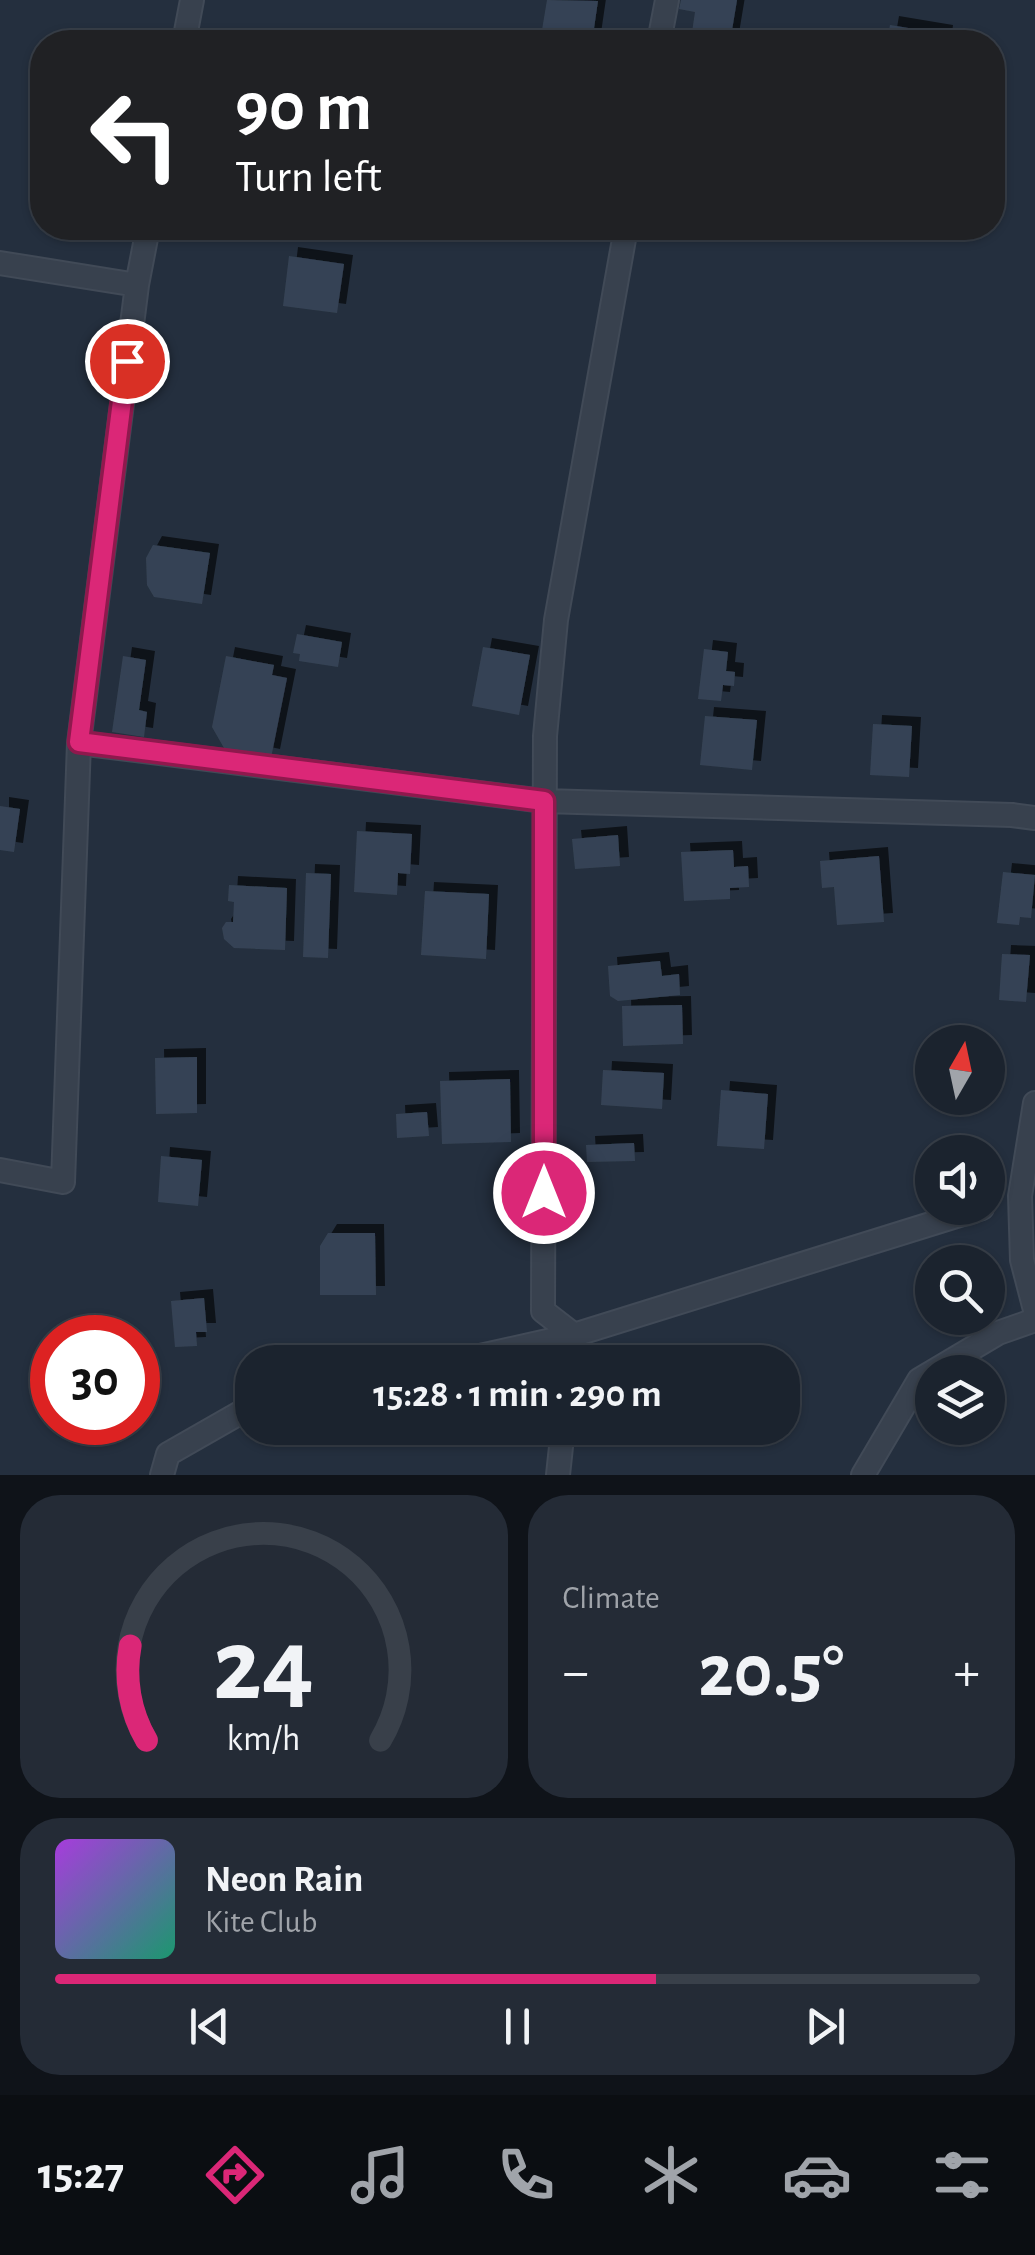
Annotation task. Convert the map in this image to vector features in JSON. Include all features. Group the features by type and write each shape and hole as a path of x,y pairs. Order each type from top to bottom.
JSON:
{"street":[{"path":"186,30 192,0"},
{"path":"662,30 667,0"},
{"path":"0,1170 63,1182 79,742 146,240"},
{"path":"574,1335 543,1310 545,736 556,620 624,240"},
{"path":"0,263 137,285"},
{"path":"79,742 544,801 1035,818"},
{"path":"1035,1103 1020,1196 1022,1260 1035,1310"},
{"path":"1005,1201 1020,1196"},
{"path":"529,1345 574,1335 927,1225"},
{"path":"863,1475 919,1380 998,1333 1035,1320"},
{"path":"573,1345 574,1335"},
{"path":"162,1475 168,1454 235,1416"},
{"path":"558,1475 562,1445"}],"building":[{"path":"547,0 598,1 594,30 542,30"},
{"path":"681,0 737,0 732,30 692,30 695,12 679,9"},
{"path":"890,25 920,30 889,30"},
{"path":"289,256 344,264 337,313 283,306"},
{"path":"153,545 210,553 202,604 154,597 147,585 146,558"},
{"path":"297,634 342,642 338,667 299,661 300,654 293,653"},
{"path":"483,647 530,655 519,715 472,706"},
{"path":"704,649 728,652 726,671 735,672 734,686 723,685 721,701 698,699"},
{"path":"123,656 146,660 139,710 147,712 144,737 112,732"},
{"path":"226,656 274,665 272,675 287,678 271,758 224,748 212,727"},
{"path":"705,716 757,720 752,770 700,765"},
{"path":"873,724 912,726 909,777 870,775"},
{"path":"0,806 20,809 14,852 0,850"},
{"path":"357,831 412,834 410,874 398,873 397,895 354,892"},
{"path":"618,835 620,866 575,869 572,839"},
{"path":"733,850 734,867 748,866 749,887 730,888 730,899 684,901 681,852"},
{"path":"879,856 884,922 837,925 834,887 822,888 820,861"},
{"path":"1003,872 1035,875 1031,918 1020,917 1019,925 997,923"},
{"path":"306,873 331,874 328,958 303,957"},
{"path":"229,885 287,888 285,950 234,948 224,939 222,928 226,922 233,922 234,902 228,901"},
{"path":"425,891 489,894 486,959 421,955"},
{"path":"1002,954 1030,955 1026,1002 999,1000"},
{"path":"660,961 662,976 679,974 680,995 618,1001 610,996 608,966"},
{"path":"682,1005 683,1044 623,1046 622,1006"},
{"path":"197,1057 197,1113 156,1114 155,1058"},
{"path":"603,1070 664,1073 662,1109 601,1105"},
{"path":"510,1079 511,1142 442,1144 440,1081"},
{"path":"721,1090 768,1094 764,1149 717,1146"},
{"path":"427,1112 429,1136 397,1138 396,1114"},
{"path":"634,1143 635,1161 587,1162 586,1145"},
{"path":"161,1156 202,1160 198,1206 158,1202"},
{"path":"328,1233 375,1233 376,1295 320,1295 320,1246"},
{"path":"204,1298 207,1332 196,1332 197,1346 175,1347 171,1301"}],"route":[{"path":"127,361 79,742 544,801 544,1193"}]}
